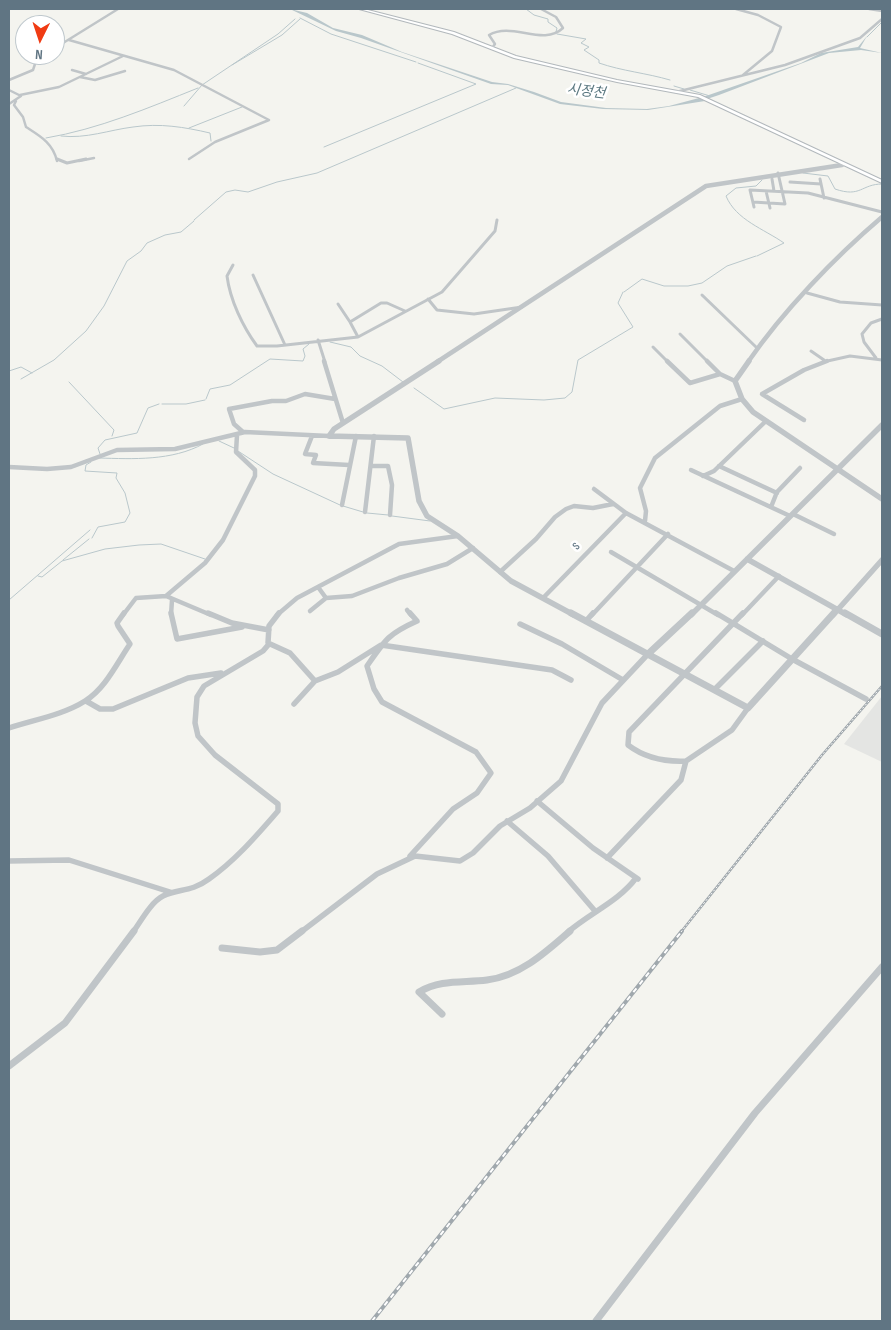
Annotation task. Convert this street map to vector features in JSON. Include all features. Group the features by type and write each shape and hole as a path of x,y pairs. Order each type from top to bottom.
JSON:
{"main road":[{"path":"362,9 451,32 517,58 619,82 700,97 842,165 882,182"}],"street":[{"path":"65,42 118,9"},
{"path":"492,48 495,44 489,35 495,31 550,35 560,32 563,28 556,17 543,9"},
{"path":"736,9 758,15 781,27 775,48 770,56 742,76"},
{"path":"870,9 882,11"},
{"path":"676,92 785,65 860,38 882,19"},
{"path":"69,40 174,70 269,120 215,142 189,159"},
{"path":"9,90 20,95 42,94 86,74 95,72 123,56"},
{"path":"9,80 33,70 35,65"},
{"path":"72,70 86,74"},
{"path":"67,76 95,80 125,71"},
{"path":"20,95 14,107 23,117 26,128 44,138 55,151 57,161 67,163 94,158"},
{"path":"9,104 16,101"},
{"path":"329,436 332,431 343,423 706,186 778,173 842,165"},
{"path":"753,202 785,204 778,173"},
{"path":"789,178 792,192"},
{"path":"820,178 824,198"},
{"path":"772,179 774,191"},
{"path":"790,182 821,184"},
{"path":"754,207 750,190 792,192 882,212"},
{"path":"766,191 770,208"},
{"path":"735,381 756,347 855,240 882,218"},
{"path":"233,265 228,274 229,283 254,343 260,346 285,345 358,337 445,289 495,231 497,220"},
{"path":"253,275 285,345"},
{"path":"807,292 840,302 882,305"},
{"path":"702,296 756,347"},
{"path":"428,299 437,310 470,314 522,307"},
{"path":"350,322 381,303 387,303 405,311"},
{"path":"338,304 358,337"},
{"path":"876,358 864,342 862,334 872,323 882,319"},
{"path":"680,334 720,374 735,381 742,399 753,412 882,499"},
{"path":"318,340 343,423"},
{"path":"653,347 690,383 720,374"},
{"path":"811,351 824,360"},
{"path":"804,420 762,394 792,375 812,368 824,360 842,357 876,358 882,360"},
{"path":"243,432 234,424 229,409 286,400 305,394 335,399"},
{"path":"645,521 646,511 640,488 655,458 720,406 742,399"},
{"path":"703,476 719,466 766,421"},
{"path":"410,857 460,861 473,853 507,821 538,801 561,781 597,710 623,680 882,425"},
{"path":"9,467 47,469 71,467 123,449 175,449 243,432 312,436 402,436 409,439 422,511 458,536 511,581 686,673 748,708"},
{"path":"9,728 69,709 86,701 102,686 130,644 129,639 117,625 123,613 136,598 166,596 205,563 223,540 255,476 255,470 236,452 237,435"},
{"path":"312,436 305,454 316,455 313,463 349,465"},
{"path":"342,504 356,436"},
{"path":"365,512 372,466 374,436"},
{"path":"372,466 388,466 392,485 390,515"},
{"path":"719,466 777,493"},
{"path":"771,507 777,493 800,468"},
{"path":"691,470 834,534"},
{"path":"594,489 626,513 645,521 734,571"},
{"path":"500,572 536,539 555,517 566,509 574,506 593,508 613,504"},
{"name":"s","path":"544,597 626,513"},
{"path":"586,622 637,565 668,534"},
{"path":"9,1066 65,1023 156,902 165,894 191,890 208,880 237,854 279,808 278,804 215,755 196,732 195,711 197,697 204,686 224,672 263,651 269,644 268,630 273,618 281,609 297,598 402,543 458,536"},
{"path":"310,611 326,598 352,596 399,578 447,564 473,548"},
{"path":"611,552 637,565 792,659 826,675 866,699"},
{"path":"747,559 882,634"},
{"path":"778,576 630,732 628,745 652,757 686,761 732,730 748,708 882,560"},
{"path":"318,587 326,598"},
{"path":"166,596 242,627 268,630"},
{"path":"172,600 171,615 177,639 242,627"},
{"path":"222,948 260,952 276,950 352,895 377,874 410,857 453,809 477,792 491,773 476,752 380,700 370,680 367,666 381,645 395,631 417,621 407,610"},
{"path":"520,624 562,644 623,680"},
{"path":"715,689 762,641"},
{"path":"269,644 290,653 315,682"},
{"path":"294,704 315,682 338,672 381,645 552,670 571,680"},
{"path":"86,701 100,709 113,709 188,678 224,672"},
{"path":"607,858 681,780 686,761"},
{"path":"442,1014 420,992 442,984 497,978 519,970 542,956 583,919 621,896 637,878 607,858 538,801"},
{"path":"507,821 548,856 595,911"},
{"path":"9,861 69,860 176,893"},
{"path":"596,1321 745,1126 882,968"}],"shaded area":[{"path":"290,9 307,13 333,28 362,35 402,52 492,82 508,84 561,102 606,108 647,109 669,106 699,98 705,101 648,110 603,109 560,104 508,85 491,84 336,31"},
{"path":"867,36 860,48 882,53 861,50 829,53 719,95 707,99 703,97 801,63 821,53 858,47"},
{"path":"882,696 882,762 844,744"}],"waterway":[{"path":"526,9 534,15 548,19 548,22 557,28 556,32"},
{"path":"300,18 331,34 416,62"},
{"path":"184,106 202,85 278,34 295,19"},
{"path":"232,65 282,35 300,19"},
{"path":"867,37 882,22"},
{"path":"557,34 586,39 581,43 589,47 584,50 599,60 599,63 670,80"},
{"path":"324,147 476,84 418,63"},
{"path":"674,86 684,89"},
{"path":"46,138 104,123 198,88"},
{"path":"194,220 226,192 235,190 248,192 277,182 317,173 516,88"},
{"path":"690,90 710,96"},
{"path":"189,128 242,107"},
{"path":"61,136 70,137 133,127 162,126 181,127 210,133 211,141"},
{"path":"803,173 828,176 835,189 850,192 882,184"},
{"path":"757,256 784,243 743,218 736,212 726,196 736,188 756,186 762,180"},
{"path":"32,373 54,360 86,331 104,306 127,261 141,251 147,243 165,235 181,232 194,221"},
{"path":"624,292 642,279 664,286 688,286 702,283 727,266 756,256"},
{"path":"414,388 444,409 495,398 544,400 565,398 572,392 578,360 633,327 618,303 623,292"},
{"path":"330,342 351,347 360,356 382,366 403,382"},
{"path":"206,399 210,389 230,385 270,359 303,361 305,356 303,349 309,344"},
{"path":"9,371 21,367 32,373"},
{"path":"21,379 32,373"},
{"path":"69,382 114,430 112,436"},
{"path":"162,404 186,404 205,400"},
{"path":"100,454 98,448 105,440 137,433 148,408 159,404"},
{"path":"219,441 234,448"},
{"path":"99,458 152,458 191,450 203,444"},
{"path":"238,451 273,474 340,505"},
{"path":"91,462 86,465 85,471 117,473 116,478 125,493 130,513 125,522 98,527 92,538"},
{"path":"343,506 363,512"},
{"path":"367,513 388,515"},
{"path":"392,516 430,521"},
{"path":"9,600 90,530"},
{"path":"63,560 89,539"},
{"path":"38,576 42,577 62,561 105,549 139,545 161,544 205,559"}],"railway":[{"path":"681,932 822,755 882,686"},
{"path":"372,1321 682,931"}],"water label":[{"name":"시정천","path":"586,92"}]}
